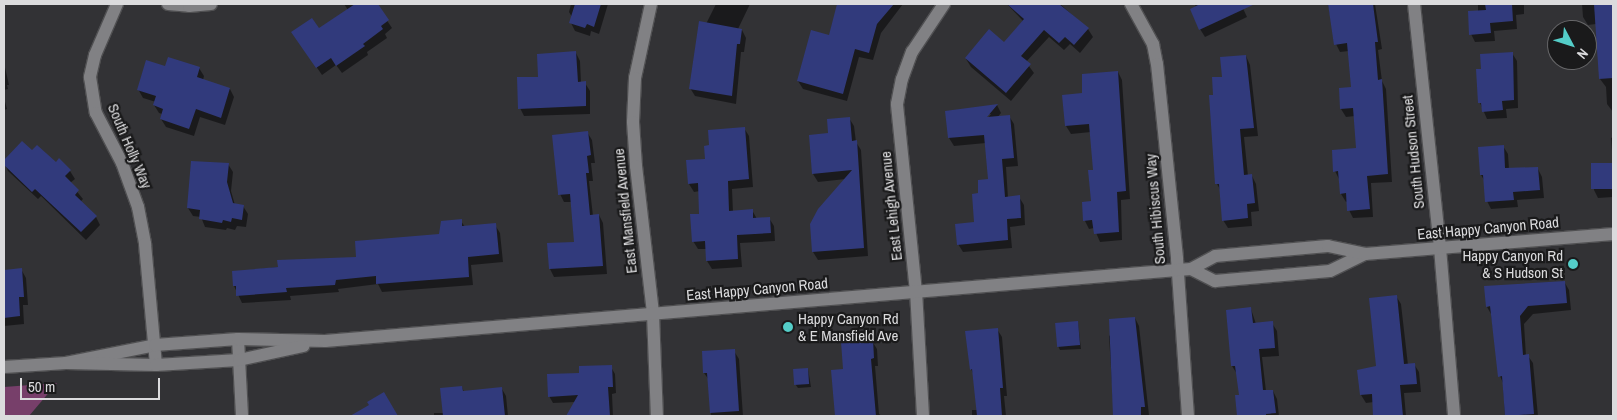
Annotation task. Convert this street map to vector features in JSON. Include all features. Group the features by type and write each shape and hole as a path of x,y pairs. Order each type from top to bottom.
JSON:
{"street":[{"name":"South Holly Way","path":"116,4 95,54 90,77 96,113 122,163 138,207 144,244 156,365"},
{"path":"168,4 189,6 211,4"},
{"name":"East Mansfield Avenue","path":"650,4 635,78 633,122 636,166 653,314 657,416"},
{"name":"East Lehigh Avenue","path":"923,416 916,292 897,104 902,79 912,52 944,4"},
{"name":"South Hibiscus Way","path":"1131,4 1153,44 1157,64 1177,270 1188,416"},
{"name":"South Hudson Street","path":"1414,4 1440,248 1454,416"},
{"name":"East Happy Canyon Road","path":"66,363 155,345 238,339 326,341 1191,269 1215,256 1328,246 1365,254 1613,234"},
{"name":"East Happy Canyon Road","path":"1191,269 1216,281 1330,272 1365,254"},
{"path":"238,339 242,416"},
{"name":"East Happy Canyon Road","path":"4,368 66,363 156,365 238,360 326,341"}],"shaded area":[{"path":"57,383 29,416 4,416 4,387"}],"building":[{"path":"355,4 378,4 389,20 381,26 383,29 363,44 365,46 336,66 331,58 316,68 291,32 312,18 319,28"},
{"path":"575,4 601,4 594,27 587,24 585,28 569,23"},
{"path":"837,4 894,4 877,24 869,53 855,49 843,94 797,81 811,30 829,35"},
{"path":"1007,4 1059,4 1089,28 1074,45 1065,37 1059,43 1044,30 1021,56 1031,64 1006,93 965,58 989,29 1004,42 1024,19"},
{"path":"1200,4 1255,4 1199,30 1190,9"},
{"path":"1328,4 1373,4 1378,42 1375,42 1378,80 1382,79 1388,174 1367,176 1370,209 1347,211 1346,193 1340,194 1338,171 1333,172 1332,150 1356,148 1353,108 1340,109 1339,88 1351,87 1347,43 1334,45"},
{"path":"1485,4 1512,4 1513,21 1490,23 1491,33 1469,35 1468,11 1486,10"},
{"path":"1594,4 1613,4 1613,78 1599,79 1597,20 1595,20"},
{"path":"699,21 742,29 740,44 737,44 732,96 689,89"},
{"path":"576,51 578,82 586,81 586,106 518,109 517,77 538,77 537,54"},
{"path":"1513,52 1514,100 1502,101 1503,110 1482,112 1481,103 1478,103 1476,69 1481,69 1480,54"},
{"path":"1246,55 1254,128 1240,129 1244,175 1252,174 1255,203 1247,204 1248,218 1222,221 1219,184 1215,184 1209,95 1213,95 1212,77 1222,77 1220,57"},
{"path":"168,57 200,67 197,77 230,88 221,118 196,109 189,129 160,119 163,109 153,105 156,96 137,90 146,60 165,66"},
{"path":"1118,71 1126,191 1117,192 1119,232 1094,234 1092,220 1083,221 1082,202 1091,201 1088,170 1093,170 1089,124 1065,126 1062,95 1082,93 1082,74"},
{"path":"998,104 987,117 1010,115 1014,158 1002,159 1005,197 1020,195 1021,218 1007,219 1008,240 957,245 955,224 974,222 972,194 978,193 978,180 988,179 984,135 948,138 945,111"},
{"path":"850,117 852,141 857,140 864,248 812,252 810,224 818,209 852,170 812,174 809,135 828,133 827,119"},
{"path":"745,127 749,179 728,181 729,211 753,209 753,218 770,217 771,233 737,235 738,259 706,261 705,241 692,242 690,214 699,214 698,183 688,184 686,160 705,159 704,146 709,145 708,130"},
{"path":"588,131 591,155 587,156 589,173 586,173 590,215 599,214 603,266 549,269 547,243 574,242 570,194 558,195 552,135"},
{"path":"22,141 32,150 37,145 56,162 59,158 71,170 65,176 79,190 75,195 97,216 81,232 35,189 32,192 4,165 4,160"},
{"path":"1504,145 1505,168 1538,167 1540,190 1513,192 1514,200 1485,202 1483,175 1480,175 1478,147"},
{"path":"191,161 229,163 227,182 233,203 244,205 242,220 232,218 231,222 223,220 222,223 199,219 200,210 187,208"},
{"path":"1591,163 1613,163 1613,189 1591,189"},
{"path":"462,219 462,226 496,223 499,254 468,257 469,277 376,284 376,276 336,280 335,285 286,288 287,292 236,296 236,286 233,286 232,271 278,267 277,260 356,257 355,241 439,234 441,221"},
{"path":"22,268 24,297 19,297 20,316 4,318 4,270"},
{"path":"1565,281 1567,303 1528,306 1520,316 1523,355 1529,354 1534,414 1505,416 1502,376 1498,377 1490,306 1486,307 1484,286"},
{"path":"1397,295 1404,364 1415,363 1417,384 1400,385 1403,416 1373,416 1372,394 1360,395 1357,370 1376,366 1369,298"},
{"path":"1251,307 1253,323 1273,321 1275,348 1259,349 1263,390 1273,390 1276,413 1266,414 1266,416 1237,416 1235,395 1239,395 1235,366 1231,366 1226,310"},
{"path":"1135,317 1145,407 1141,407 1141,416 1113,416 1109,319"},
{"path":"1078,321 1080,345 1057,347 1055,323"},
{"path":"998,328 1003,388 1000,388 1002,416 977,416 972,369 970,370 965,331"},
{"path":"873,339 874,358 871,359 876,416 835,416 831,370 843,369 841,342"},
{"path":"735,349 739,411 710,413 707,373 703,373 702,351"},
{"path":"612,365 613,387 608,387 610,416 566,416 578,395 548,397 547,374 579,373 579,366"},
{"path":"808,368 809,384 794,385 793,369"},
{"path":"462,386 463,391 502,387 505,416 443,416 440,388"},
{"path":"384,392 398,416 350,416 369,405 367,402"}],"place":[{"name":"Happy Canyon Rd & S Hudson St","path":"1573,264"},
{"name":"Happy Canyon Rd & E Mansfield Ave","path":"788,327"}]}
